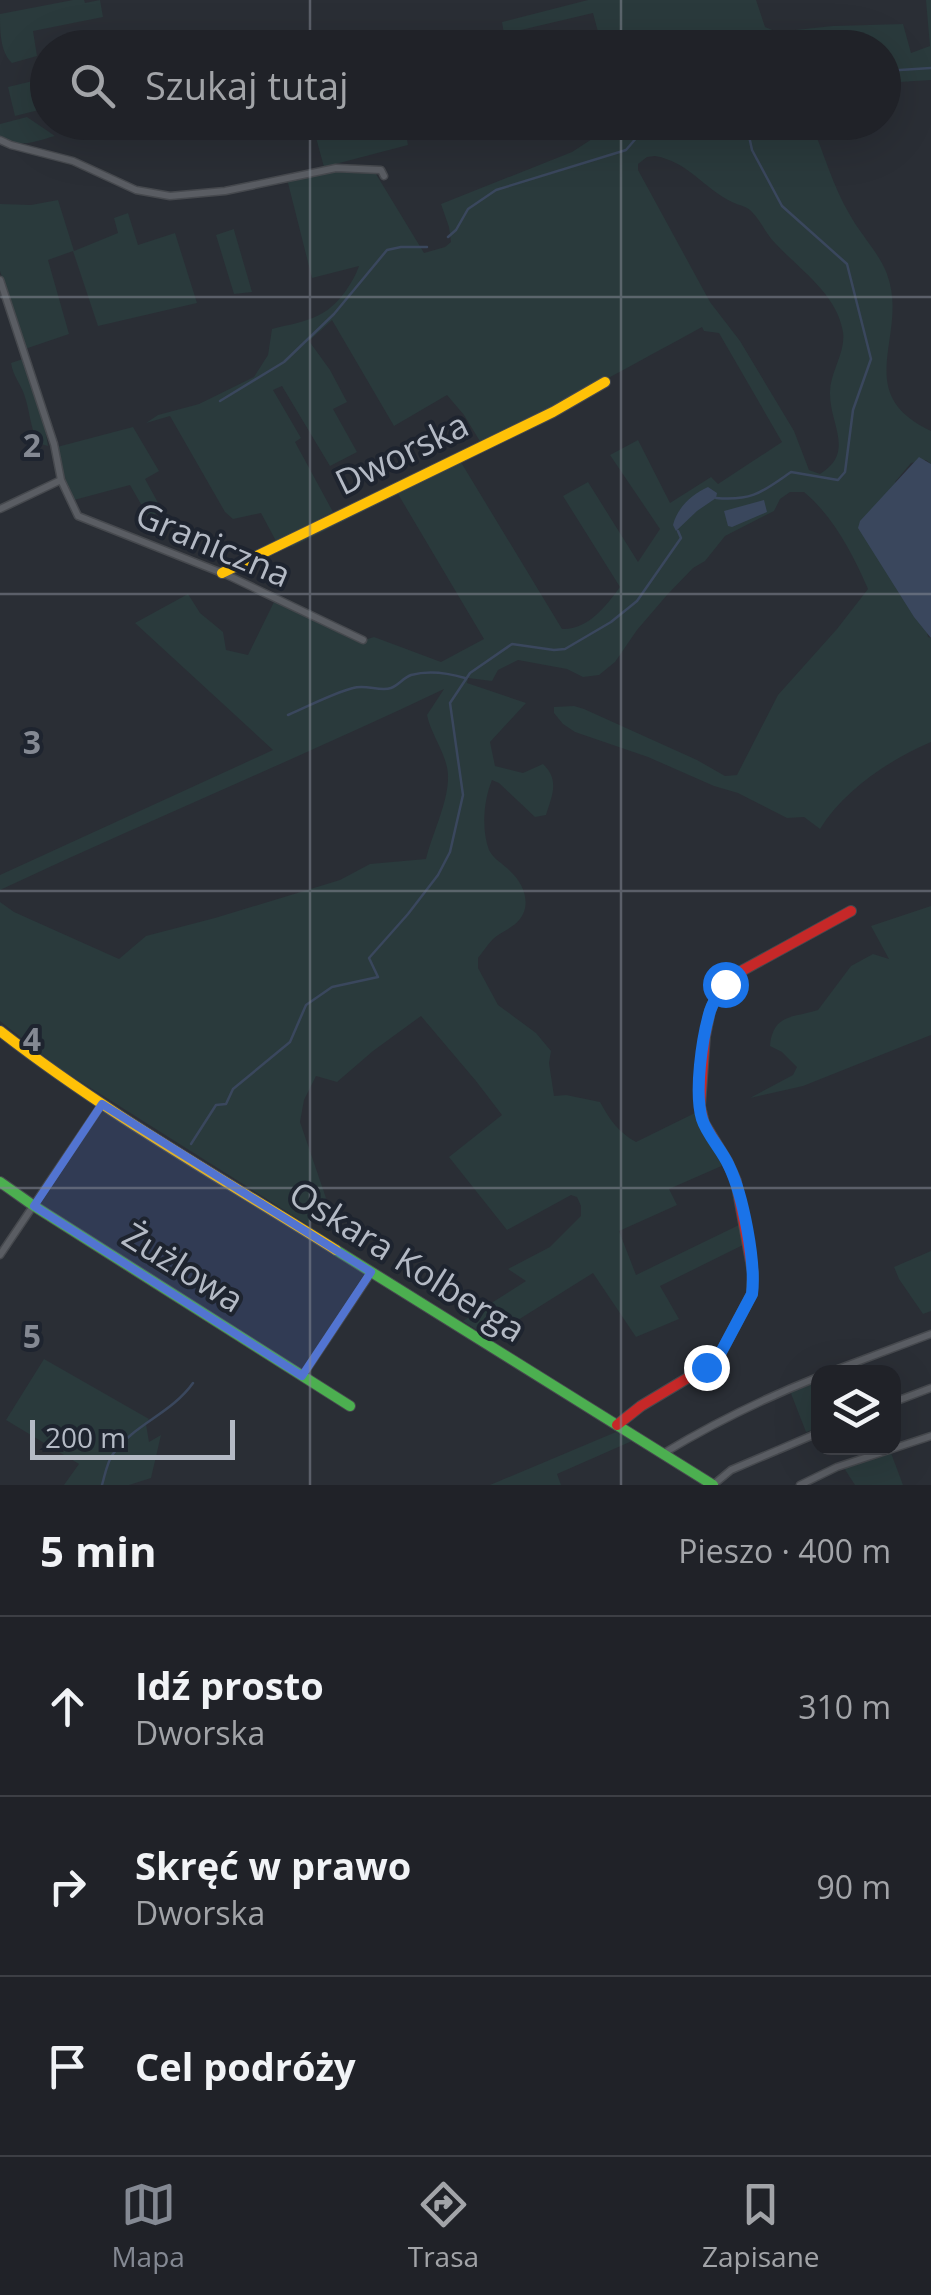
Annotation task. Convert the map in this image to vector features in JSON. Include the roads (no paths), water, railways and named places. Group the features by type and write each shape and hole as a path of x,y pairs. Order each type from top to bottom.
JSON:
{"street":[{"path":"0,140 73,161 136,190 170,196 225,190 336,168 381,170 384,176"},
{"path":"0,280 54,444 61,480 0,509"},
{"name":"Dworska","path":"222,574 553,412 605,382"},
{"name":"Graniczna","path":"61,480 78,516 222,574 363,640"},
{"path":"617,1425 719,1356 752,1294 753,1272 736,1181 704,1124 700,1106 705,1036 716,997 736,974 851,911"},
{"name":"Oskara Kolberga","path":"0,1031 102,1104 713,1485"},
{"path":"0,1256 102,1104"},
{"name":"Żużlowa","path":"0,1182 350,1406"},
{"path":"302,1376 371,1272"},
{"path":"849,1365 931,1334"},
{"path":"663,1453 712,1425 811,1380"},
{"path":"901,1399 931,1388"},
{"path":"713,1485 731,1470 811,1436"},
{"path":"800,1485 837,1467 931,1436"}],"water":[{"path":"919,457 931,464 931,638 858,528 860,521"},
{"path":"708,487 717,493 716,498 676,531 673,525 682,507"},
{"path":"764,500 767,512 728,526 724,511"}],"waterway":[{"path":"901,70 931,68"},
{"path":"448,237 468,209 496,190 626,150 635,140"},
{"path":"716,498 756,494 791,472 838,480 845,472 853,410 871,359 847,264 782,206 750,140"},
{"path":"220,401 284,362 334,314 387,250 427,247"},
{"path":"191,1144 216,1105 226,1104 233,1089 290,1042 306,1005 332,987 378,977 369,958 438,875 450,852 463,795 450,703 470,673 512,644 565,649 611,622 637,601 681,538 678,531"},
{"path":"288,715 358,687 391,688 418,673 465,678"},
{"path":"102,1485 113,1454 193,1383"}]}
